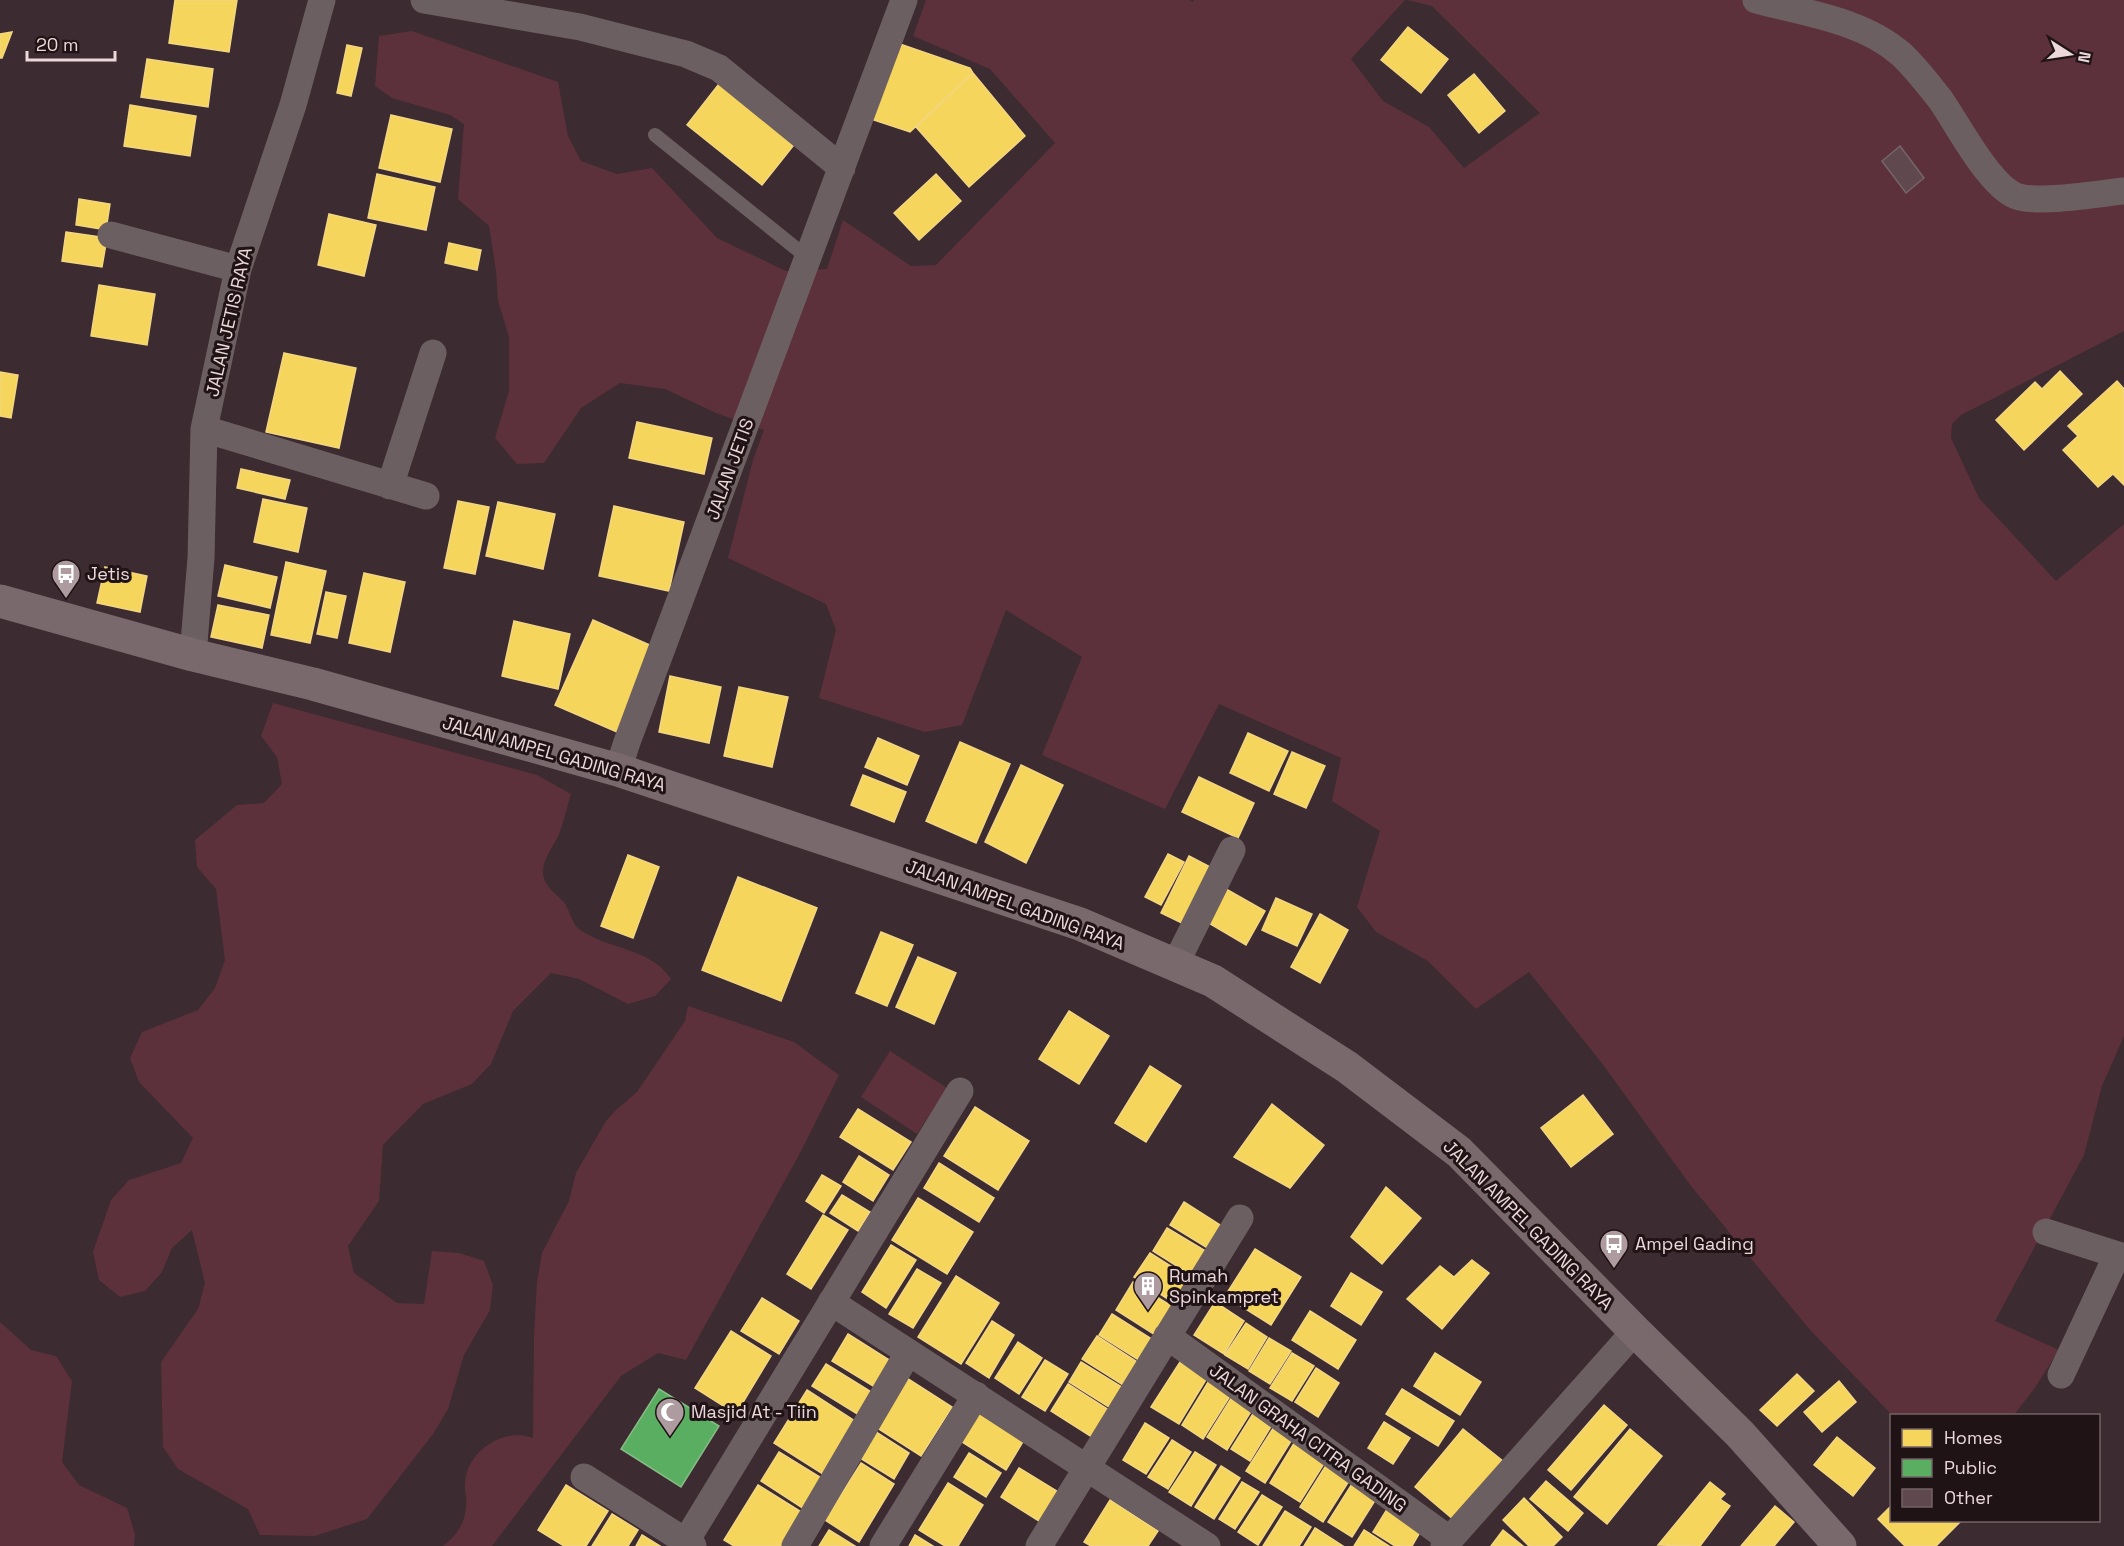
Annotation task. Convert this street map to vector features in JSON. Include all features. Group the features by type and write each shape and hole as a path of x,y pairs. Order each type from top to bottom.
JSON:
{"main road":[{"name":"JALAN AMPEL GADING RAYA","path":"0,601 193,655 313,684 618,770 1080,924 1213,981 1347,1067 1459,1152 1740,1434 1840,1546"}],"street":[{"name":"JALAN JETIS RAYA","path":"193,655 201,558 204,429 238,270 293,105 322,0"},
{"path":"423,0 580,27 686,54 719,68 842,168"},
{"name":"JALAN JETIS","path":"618,770 904,0"},
{"path":"1756,0 1846,24 1874,37 1900,54 1939,99 1992,177 2010,193 2020,197 2035,198 2124,191"},
{"path":"111,236 238,270"},
{"path":"390,486 433,352"},
{"path":"204,429 426,496"},
{"path":"1175,965 1232,850"},
{"path":"584,1477 687,1545 831,1302 960,1091"},
{"path":"1039,1546 1240,1218"},
{"path":"2046,1232 2121,1256 2061,1375"},
{"path":"831,1302 1207,1546"},
{"name":"JALAN GRAHA CITRA GADING","path":"1167,1336 1447,1543 1635,1331"},
{"path":"795,1546 908,1353"},
{"path":"883,1546 976,1395"}],"lane":[{"path":"655,135 808,258"}],"shaded area":[{"path":"926,0 1189,0 1193,2 1194,0 1405,0 1351,59 1383,101 1429,127 1464,168 1540,113 1432,6 1407,0 2124,0 2124,331 1961,415 1952,424 1951,438 1979,498 2056,581 2124,524 2124,1036 2102,1086 2084,1155 1995,1321 2059,1350 2015,1414 1891,1414 1811,1331 1691,1186 1601,1062 1529,972 1476,1009 1428,961 1376,932 1357,907 1380,831 1332,801 1341,758 1219,704 1165,809 1042,755 1082,657 1006,610 962,725 925,732 819,698 836,630 826,604 728,558 753,460 764,430 716,413 665,389 620,383 581,408 544,463 517,464 495,438 509,391 509,337 498,301 489,226 458,199 464,124 450,115 392,98 375,86 379,36 412,31 558,82 568,136 581,161 617,174 652,168 717,238 786,271 827,269 843,220 911,266 936,265 1055,143 990,69 913,36"},
{"path":"273,703 537,775 571,794 559,834 545,862 543,872 545,881 563,901 579,929 590,936 652,961 671,979 655,996 628,1004 579,979 551,973 513,1011 491,1064 472,1084 423,1104 383,1145 379,1201 348,1246 354,1273 397,1303 424,1304 432,1251 459,1253 484,1261 493,1285 490,1310 464,1355 448,1409 433,1434 367,1519 315,1536 260,1535 248,1509 178,1469 163,1447 161,1362 198,1309 205,1283 192,1230 172,1248 162,1272 145,1291 120,1297 99,1280 93,1252 111,1200 129,1180 181,1163 193,1138 139,1082 130,1058 142,1032 198,1010 215,988 225,960 216,889 197,867 195,840 237,805 264,803 282,784 277,757 261,736"},
{"path":"688,1006 794,1042 839,1075 800,1153 686,1360 658,1353 621,1376 492,1546 443,1546 458,1531 464,1519 467,1474 476,1456 491,1443 509,1436 519,1435 533,1438 534,1336 537,1282 542,1253 569,1201 576,1173 606,1121 637,1092 685,1021"},
{"path":"890,1051 947,1088 917,1134 861,1097"},
{"path":"0,1322 31,1350 56,1356 72,1381 62,1462 79,1485 127,1508 135,1534 134,1546 0,1546"}],"building: Homes":[{"path":"175,0 237,0 229,52 169,43"},
{"path":"1408,27 1448,59 1421,93 1381,60"},
{"path":"12,32 2,58 0,58 0,34"},
{"path":"897,43 970,68 973,73 910,132 871,119"},
{"path":"347,45 362,48 351,96 337,93"},
{"path":"147,59 213,69 208,107 141,97"},
{"path":"973,73 1025,136 969,187 916,127"},
{"path":"1474,74 1505,111 1479,133 1448,95"},
{"path":"722,80 793,146 762,185 687,125"},
{"path":"130,105 196,116 190,156 124,146"},
{"path":"391,115 452,129 440,182 379,168"},
{"path":"377,174 435,187 426,230 368,218"},
{"path":"936,174 961,201 919,240 894,213"},
{"path":"79,199 110,204 106,230 76,225"},
{"path":"329,214 376,225 364,276 318,265"},
{"path":"66,232 107,238 102,267 62,261"},
{"path":"449,243 481,250 477,270 445,263"},
{"path":"99,285 155,294 147,345 91,336"},
{"path":"284,353 356,368 339,448 266,432"},
{"path":"2060,371 2082,394 2024,450 1996,420 2035,382 2042,389"},
{"path":"0,372 18,375 11,418 0,416"},
{"path":"2117,381 2124,389 2124,485 2113,474 2098,487 2063,450 2078,436 2068,426"},
{"path":"637,422 712,438 704,474 629,458"},
{"path":"241,469 290,480 285,499 237,488"},
{"path":"263,499 307,508 298,552 254,542"},
{"path":"458,501 489,507 475,574 444,568"},
{"path":"498,502 555,514 543,569 486,556"},
{"path":"614,506 684,522 669,591 599,576"},
{"path":"286,562 326,571 310,643 271,635"},
{"path":"225,565 277,577 270,608 218,596"},
{"path":"105,567 147,576 140,612 97,603"},
{"path":"364,573 405,582 390,652 349,643"},
{"path":"326,592 346,596 337,638 317,634"},
{"path":"218,605 269,615 262,648 211,637"},
{"path":"593,620 654,647 617,732 555,705"},
{"path":"514,621 570,634 558,689 502,676"},
{"path":"670,676 721,687 709,743 659,732"},
{"path":"739,687 788,697 772,767 724,756"},
{"path":"1248,733 1288,751 1269,791 1230,773"},
{"path":"878,738 919,756 907,785 865,767"},
{"path":"960,742 1010,764 976,843 926,821"},
{"path":"1292,752 1325,766 1306,808 1274,794"},
{"path":"1021,765 1063,785 1026,863 985,842"},
{"path":"863,775 906,792 894,822 851,805"},
{"path":"1199,777 1254,803 1238,838 1182,812"},
{"path":"1168,854 1184,862 1161,905 1145,897"},
{"path":"628,855 659,867 633,938 601,926"},
{"path":"1189,856 1218,871 1190,927 1161,913"},
{"path":"738,877 817,908 781,1001 702,970"},
{"path":"1226,889 1265,911 1246,945 1207,922"},
{"path":"1276,898 1312,914 1297,946 1262,930"},
{"path":"1320,914 1348,930 1320,983 1291,967"},
{"path":"881,932 913,945 887,1006 856,993"},
{"path":"918,957 956,973 934,1024 896,1007"},
{"path":"1069,1011 1109,1036 1079,1084 1039,1059"},
{"path":"1150,1066 1181,1086 1146,1142 1115,1123"},
{"path":"1583,1095 1613,1134 1571,1167 1541,1128"},
{"path":"1272,1104 1324,1145 1290,1188 1234,1157"},
{"path":"975,1107 1029,1141 998,1190 944,1156"},
{"path":"858,1109 911,1142 893,1170 840,1137"},
{"path":"859,1156 889,1175 873,1201 843,1182"},
{"path":"939,1163 994,1198 979,1222 924,1188"},
{"path":"822,1175 841,1186 824,1213 806,1201"},
{"path":"1386,1187 1421,1218 1382,1264 1351,1237"},
{"path":"842,1195 870,1212 858,1231 830,1213"},
{"path":"918,1198 973,1232 947,1274 892,1240"},
{"path":"1184,1202 1228,1230 1214,1252 1170,1225"},
{"path":"823,1215 848,1230 811,1289 787,1274"},
{"path":"1167,1228 1214,1256 1199,1280 1153,1251"},
{"path":"891,1245 916,1260 886,1308 862,1292"},
{"path":"1255,1249 1301,1277 1271,1325 1225,1296"},
{"path":"1150,1253 1196,1282 1180,1307 1134,1277"},
{"path":"1472,1260 1489,1273 1442,1329 1407,1299 1440,1266 1454,1277"},
{"path":"917,1269 941,1283 913,1328 889,1314"},
{"path":"1351,1273 1382,1292 1361,1325 1331,1306"},
{"path":"956,1276 999,1303 961,1364 918,1337"},
{"name":"Rumah Spinkampret","path":"1133,1282 1181,1312 1163,1340 1116,1310"},
{"path":"762,1298 799,1321 779,1354 741,1331"},
{"path":"1215,1302 1244,1321 1224,1354 1194,1335"},
{"path":"1310,1311 1356,1340 1338,1369 1292,1340"},
{"path":"1112,1314 1158,1343 1145,1364 1099,1335"},
{"path":"992,1321 1014,1335 989,1378 966,1363"},
{"path":"1246,1323 1267,1337 1248,1369 1225,1355"},
{"path":"731,1331 771,1356 736,1414 695,1388"},
{"path":"848,1334 894,1363 878,1389 832,1361"},
{"path":"1097,1336 1145,1367 1131,1390 1082,1359"},
{"path":"1269,1338 1291,1351 1270,1384 1249,1371"},
{"path":"1018,1342 1042,1358 1019,1394 995,1378"},
{"path":"1292,1353 1314,1366 1292,1401 1270,1388"},
{"path":"1435,1353 1481,1382 1460,1415 1414,1386"},
{"path":"1045,1360 1068,1374 1045,1411 1022,1397"},
{"path":"1081,1362 1125,1389 1112,1409 1069,1382"},
{"path":"1180,1362 1207,1378 1179,1424 1151,1407"},
{"path":"826,1364 873,1393 859,1415 812,1386"},
{"path":"1316,1368 1339,1383 1318,1417 1295,1402"},
{"path":"1797,1374 1814,1391 1777,1426 1760,1410"},
{"path":"902,1375 952,1407 921,1456 871,1424"},
{"path":"1210,1379 1232,1393 1203,1439 1182,1425"},
{"path":"1839,1381 1856,1402 1822,1432 1804,1412"},
{"path":"1068,1384 1112,1412 1095,1439 1051,1411"},
{"path":"1402,1389 1454,1421 1438,1446 1386,1414"},
{"path":"807,1390 858,1423 826,1476 774,1443"},
{"path":"1235,1392 1255,1405 1227,1450 1207,1437"},
{"path":"1604,1405 1627,1425 1571,1490 1548,1470"},
{"path":"1256,1409 1275,1420 1250,1461 1231,1449"},
{"path":"977,1411 1024,1440 1006,1470 959,1440"},
{"path":"1277,1422 1296,1433 1265,1483 1246,1471"},
{"path":"1384,1422 1410,1438 1393,1464 1368,1448"},
{"path":"1145,1423 1169,1438 1146,1474 1123,1460"},
{"path":"1463,1429 1503,1461 1454,1520 1415,1487"},
{"path":"1630,1429 1662,1456 1607,1524 1574,1497"},
{"path":"876,1432 909,1453 894,1479 860,1458"},
{"path":"1299,1435 1330,1454 1300,1502 1270,1483"},
{"path":"1837,1437 1875,1468 1853,1496 1814,1465"},
{"path":"1172,1440 1191,1452 1168,1489 1148,1477"},
{"path":"779,1452 823,1479 804,1509 761,1481"},
{"path":"1195,1452 1216,1465 1191,1506 1169,1492"},
{"path":"969,1453 1001,1473 986,1497 954,1477"},
{"path":"1330,1459 1354,1473 1323,1522 1300,1507"},
{"path":"861,1463 894,1484 859,1542 825,1520"},
{"path":"1221,1466 1240,1478 1214,1519 1195,1507"},
{"path":"1019,1468 1060,1493 1042,1523 1001,1497"},
{"path":"1357,1476 1381,1491 1352,1537 1328,1522"},
{"path":"1546,1481 1583,1513 1568,1531 1530,1499"},
{"path":"1242,1482 1259,1492 1235,1529 1219,1519"},
{"path":"1710,1482 1725,1494 1720,1499 1730,1506 1700,1546 1658,1545"},
{"path":"948,1483 983,1505 958,1546 945,1546 919,1530"},
{"path":"566,1485 608,1511 586,1546 564,1546 538,1530"},
{"path":"758,1485 803,1513 782,1546 734,1546 724,1540"},
{"path":"1262,1495 1282,1507 1258,1545 1238,1532"},
{"path":"1524,1498 1562,1537 1553,1546 1529,1546 1503,1520"},
{"path":"1110,1500 1158,1531 1148,1546 1091,1546 1084,1542"},
{"path":"1389,1506 1423,1527 1412,1546 1395,1546 1373,1532"},
{"path":"1775,1506 1794,1522 1774,1546 1741,1546"},
{"path":"1890,1507 1890,1522 1960,1522 1936,1546 1905,1546 1878,1519"},
{"path":"1285,1511 1311,1527 1299,1546 1263,1546"},
{"path":"612,1514 638,1530 628,1546 592,1546"},
{"path":"1315,1528 1343,1546 1304,1546"},
{"path":"829,1530 855,1546 819,1546"},
{"path":"1364,1530 1389,1546 1354,1546"},
{"path":"1503,1530 1523,1546 1491,1546"},
{"path":"642,1535 660,1546 636,1546"},
{"path":"915,1535 933,1546 909,1546"}],"building: Public":[{"name":"Masjid At - Tiin","path":"659,1389 719,1426 681,1487 621,1449"}],"building: Other":[{"path":"1900,146 1924,178 1906,193 1882,161"}],"place":[{"name":"Jetis","path":"66,600"},
{"name":"Ampel Gading","path":"1614,1270"},
{"name":"Rumah Spinkampret","path":"1148,1312"},
{"name":"Masjid At - Tiin","path":"670,1438"}]}
